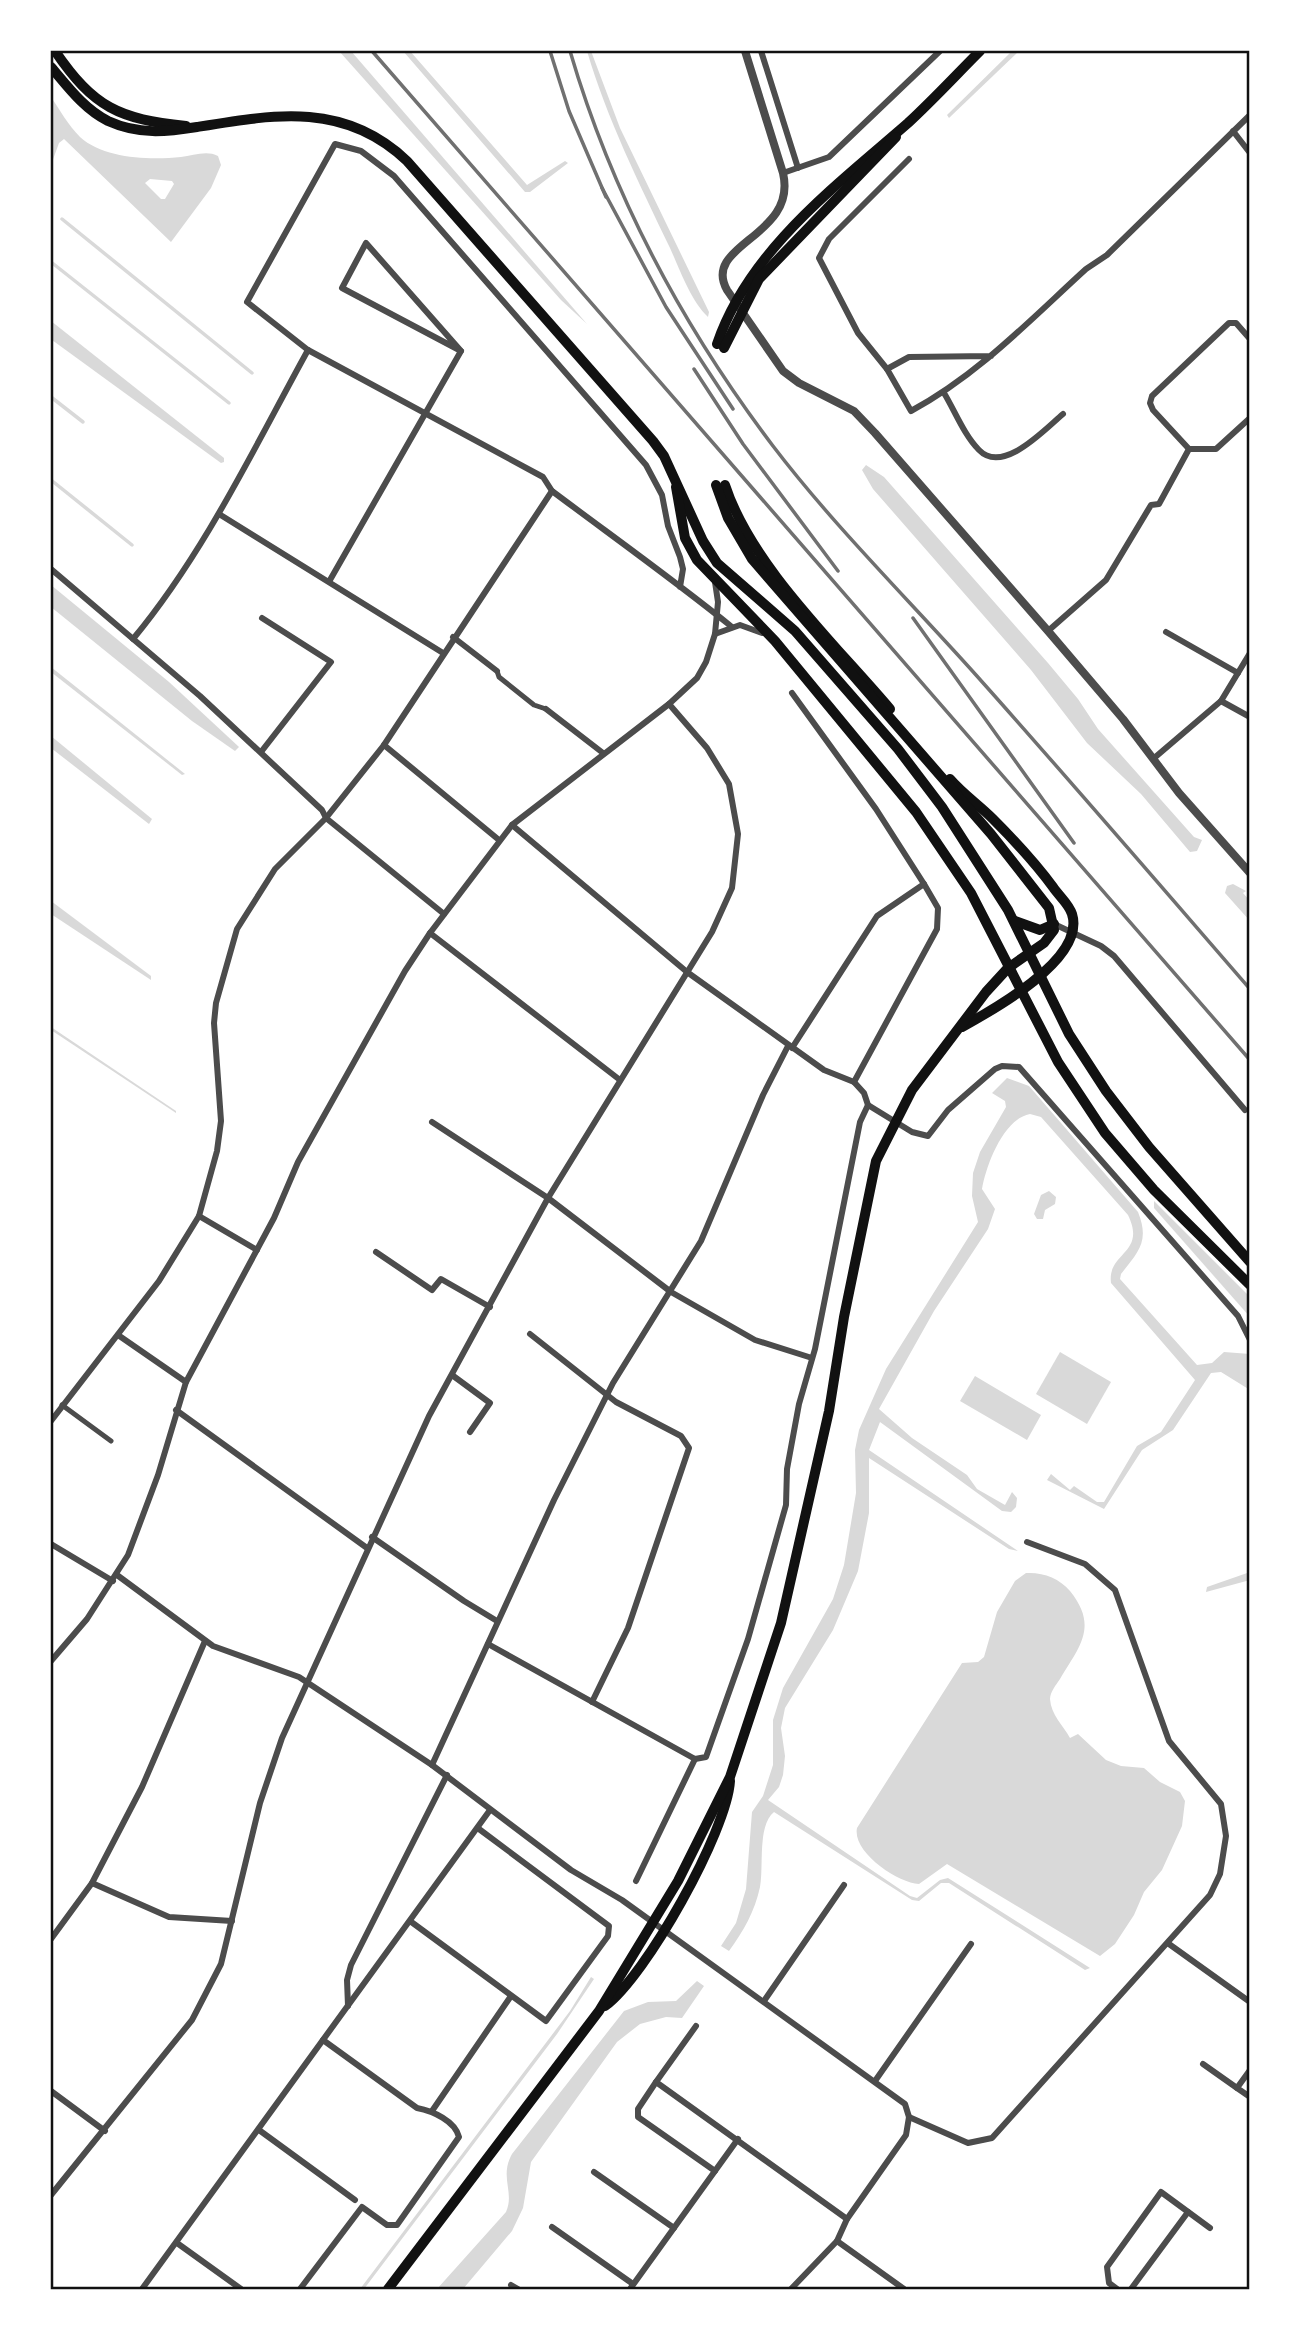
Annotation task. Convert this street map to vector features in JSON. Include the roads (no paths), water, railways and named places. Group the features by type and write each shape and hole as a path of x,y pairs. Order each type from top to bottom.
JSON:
{"main road":[{"path":"721,346 759,279 980,51"},
{"path":"56,52 70,81"},
{"path":"51,66 70,81 97,114 122,126 152,132 314,116 340,120 377,135 407,161 539,308 653,441 674,477 703,541 717,563 795,631 898,749 985,870 1031,953 1069,1034 1106,1091 1149,1147 1250,1262"},
{"path":"674,477 685,538 697,560 715,582 775,641 916,812 971,893 1058,1062 1105,1133 1154,1190 1250,1285"},
{"path":"388,2289 599,2011 653,1924 730,1777 781,1623 829,1410 844,1317 875,1165 912,1090 959,1029 1008,968 1051,937 1054,924 1045,902 991,834 752,559 728,518 721,485 738,521 765,562 957,787 992,818 1049,882 1072,915 1071,933 1041,975 1021,993 959,1029"},
{"path":"1014,921 1040,930 1054,924"},
{"path":"599,2011 620,1995 664,1931 714,1837 729,1793 730,1777"}],"street":[{"path":"745,51 783,173 785,190 779,211 724,265 723,281 747,322 783,371 854,411 876,433 1048,631 1250,873"},
{"path":"761,51 798,168"},
{"path":"783,173 829,157 940,51"},
{"path":"909,159 829,239 820,251 819,258 858,333 887,369 911,411 944,393 990,356 1086,269 1107,255 1250,115"},
{"path":"1233,131 1250,153"},
{"path":"680,587 683,569 680,557 668,526 662,495 646,465 394,176 361,151 341,143 331,147 247,302 308,349 543,477 552,491 680,587 717,614 732,626"},
{"path":"366,243 444,332 461,351 342,288 366,243"},
{"path":"1250,339 1236,323 1229,323 1152,396 1150,403 1153,411 1189,449 1216,449 1250,418"},
{"path":"133,639 160,606 219,513 308,349"},
{"path":"330,580 461,351"},
{"path":"887,369 909,357 990,356"},
{"path":"944,393 972,441 983,453 999,456 1019,451 1063,414"},
{"path":"1048,631 1107,580 1151,505 1159,504 1189,449"},
{"path":"51,1421 159,1282 199,1216 217,1151 221,1121 214,1023 226,960 237,929 259,890 275,869 326,818 384,745 552,491"},
{"path":"219,513 443,653"},
{"path":"51,569 261,752 322,810 326,818 444,914"},
{"path":"51,1661 88,1619 115,1578 158,1475 186,1382 257,1250 298,1162 430,933 512,825 669,705 697,678 706,662 715,634 715,582"},
{"path":"261,752 331,662 262,618"},
{"path":"715,634 732,626 754,627 775,641"},
{"path":"1166,632 1238,673"},
{"path":"453,637 498,671 499,677 525,698 546,709 603,753"},
{"path":"1153,759 1221,701 1250,653"},
{"path":"792,693 876,809 938,908 937,929 854,1082"},
{"path":"1221,701 1250,717"},
{"path":"51,2195 192,2020 221,1964 260,1803 282,1738 429,1416 548,1198 712,932 732,888 738,834 729,784 707,748 669,705"},
{"path":"384,745 499,840"},
{"path":"512,825 687,972 824,1070 854,1082 864,1093 868,1105 920,1136 928,1136 948,1110 995,1069 1002,1066 1019,1067 1238,1316 1250,1340"},
{"path":"432,1765 554,1500 607,1395 701,1241 763,1095 790,1047 877,916 924,884"},
{"path":"1054,924 1101,946 1114,956 1245,1110"},
{"path":"430,933 620,1080"},
{"path":"636,1881 697,1760 706,1757 768,1574 786,1505 787,1469 857,1132 868,1105"},
{"path":"432,1122 548,1198 671,1293 755,1340 812,1358"},
{"path":"199,1216 257,1250"},
{"path":"376,1252 432,1290 441,1279 490,1307"},
{"path":"530,1334 616,1402 681,1436 689,1448 628,1628 592,1702"},
{"path":"118,1335 186,1382"},
{"path":"452,1375 490,1403 470,1432"},
{"path":"62,1405 111,1441"},
{"path":"176,1410 367,1548"},
{"path":"372,1536 497,1621"},
{"path":"909,2117 968,2143 992,2138 1169,1944 1216,1886 1226,1836 1224,1814 1215,1797 1169,1741 1115,1590 1085,1564 1027,1542"},
{"path":"51,1544 115,1578 213,1646 299,1677 447,1775 490,1811 571,1870 601,1886 905,2104 909,2117 906,2135 847,2219 837,2241 791,2289"},
{"path":"51,1939 92,1883 142,1787 205,1641"},
{"path":"488,1644 697,1760"},
{"path":"348,2006 347,1980 351,1965 447,1775"},
{"path":"142,2289 490,1811"},
{"path":"410,1921 546,2021 608,1936 610,1929 606,1922 479,1829"},
{"path":"92,1883 169,1917 232,1921"},
{"path":"764,2001 844,1885"},
{"path":"876,2081 971,1944"},
{"path":"1169,1944 1250,2002"},
{"path":"432,2111 511,1996"},
{"path":"696,2026 638,2109 638,2117 715,2171"},
{"path":"259,2130 387,2225 397,2225 458,2141 456,2128 432,2111 417,2108 323,2040"},
{"path":"1203,2064 1250,2097"},
{"path":"1237,2088 1250,2070"},
{"path":"656,2082 847,2219"},
{"path":"51,2091 105,2131"},
{"path":"552,2227 632,2287 738,2139"},
{"path":"594,2172 674,2228"},
{"path":"1117,2289 1109,2283 1107,2267 1161,2192 1210,2228"},
{"path":"300,2289 362,2207"},
{"path":"1131,2289 1188,2212"},
{"path":"837,2241 904,2289"},
{"path":"177,2243 240,2289"}],"waterway":[{"path":"62,219 252,373"},
{"path":"51,262 229,403"},
{"path":"51,397 83,422"},
{"path":"51,480 132,545"}],"railway":[{"path":"372,51 1250,1060"},
{"path":"550,51 569,111 606,197"},
{"path":"570,51 587,104 629,207 680,306 740,401 821,505 1010,714 1250,989"},
{"path":"602,188 666,307 733,409"},
{"path":"694,369 743,444 838,571"},
{"path":"913,618 1074,843"}]}
